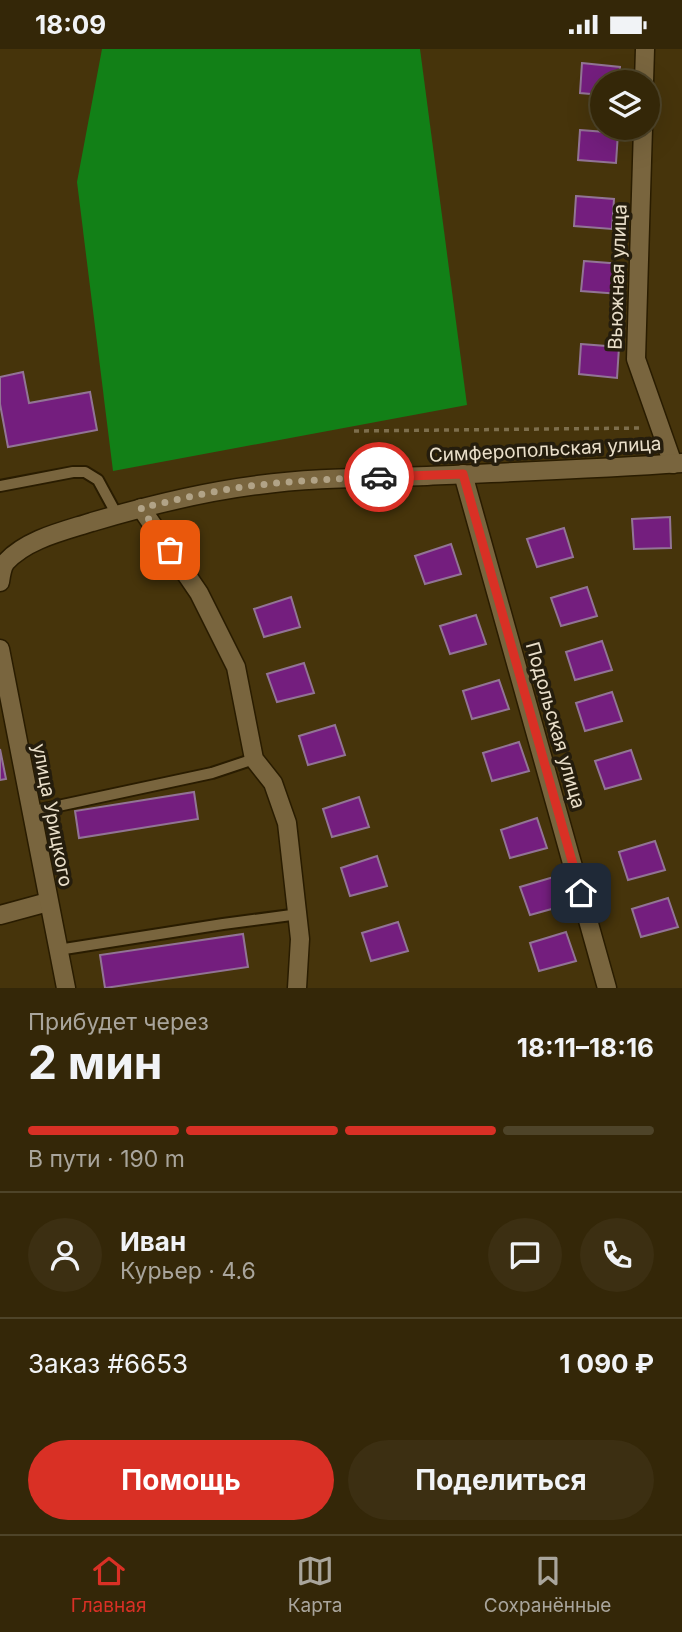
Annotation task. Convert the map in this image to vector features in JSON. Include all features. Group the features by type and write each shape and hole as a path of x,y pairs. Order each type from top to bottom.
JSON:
{"street":[{"path":"644,70 645,49"},
{"name":"Вьюжная улица","path":"643,140 636,359 660,428 678,463"},
{"name":"Симферопольская улица","path":"2,561 41,539 117,515 207,493 258,485 313,480 678,463"},
{"name":"Подольская улица","path":"463,474 607,988"},
{"path":"141,508 199,593 236,667 254,759 273,783 287,823 299,914 297,988"},
{"path":"0,582 2,561"},
{"name":"улица Урицкого","path":"0,649 66,988"},
{"path":"0,915 48,902"}],"lane":[{"path":"0,486 85,472 98,480 117,515"},
{"path":"30,812 212,773 254,759"},
{"path":"58,950 299,914"}],"path":[{"path":"354,431 660,428"}],"green space":[{"path":"102,49 420,49 467,405 113,471 77,182"}],"building":[{"path":"582,63 620,67 620,70 590,70 590,94 580,93"},
{"path":"580,130 590,131 590,140 618,140 616,163 578,160"},
{"path":"576,196 614,199 612,229 574,226"},
{"path":"584,261 622,264 620,294 581,291"},
{"path":"581,344 619,347 617,378 579,374"},
{"path":"23,372 29,403 90,392 97,430 8,447 0,404 0,377"},
{"path":"670,517 671,548 634,549 632,519"},
{"path":"564,528 573,557 537,567 527,539"},
{"path":"451,544 461,574 425,584 415,556"},
{"path":"587,587 597,616 561,626 551,598"},
{"path":"291,597 300,627 264,637 254,609"},
{"path":"476,615 486,644 450,654 440,626"},
{"path":"602,641 612,670 575,680 566,652"},
{"path":"304,663 314,693 277,702 267,674"},
{"path":"499,680 509,709 472,719 463,691"},
{"path":"612,692 622,721 585,731 576,703"},
{"path":"335,725 345,755 308,765 299,736"},
{"path":"519,742 529,771 492,781 483,753"},
{"path":"0,749 6,779 0,780"},
{"path":"631,750 641,779 605,789 595,761"},
{"path":"194,792 198,819 79,838 75,811"},
{"path":"359,797 369,827 332,837 323,809"},
{"path":"537,818 547,848 510,858 501,830"},
{"path":"655,841 665,870 628,880 619,852"},
{"path":"377,856 387,886 350,896 341,868"},
{"path":"557,876 566,905 530,915 520,887"},
{"path":"668,898 678,927 641,937 632,909"},
{"path":"398,922 408,951 371,961 362,933"},
{"path":"566,932 576,961 539,971 530,943"},
{"path":"243,934 248,967 105,988 100,955"}],"way so far":[{"path":"170,550 141,508 258,485 379,477"}],"route":[{"path":"379,477 463,474 581,893"}]}
